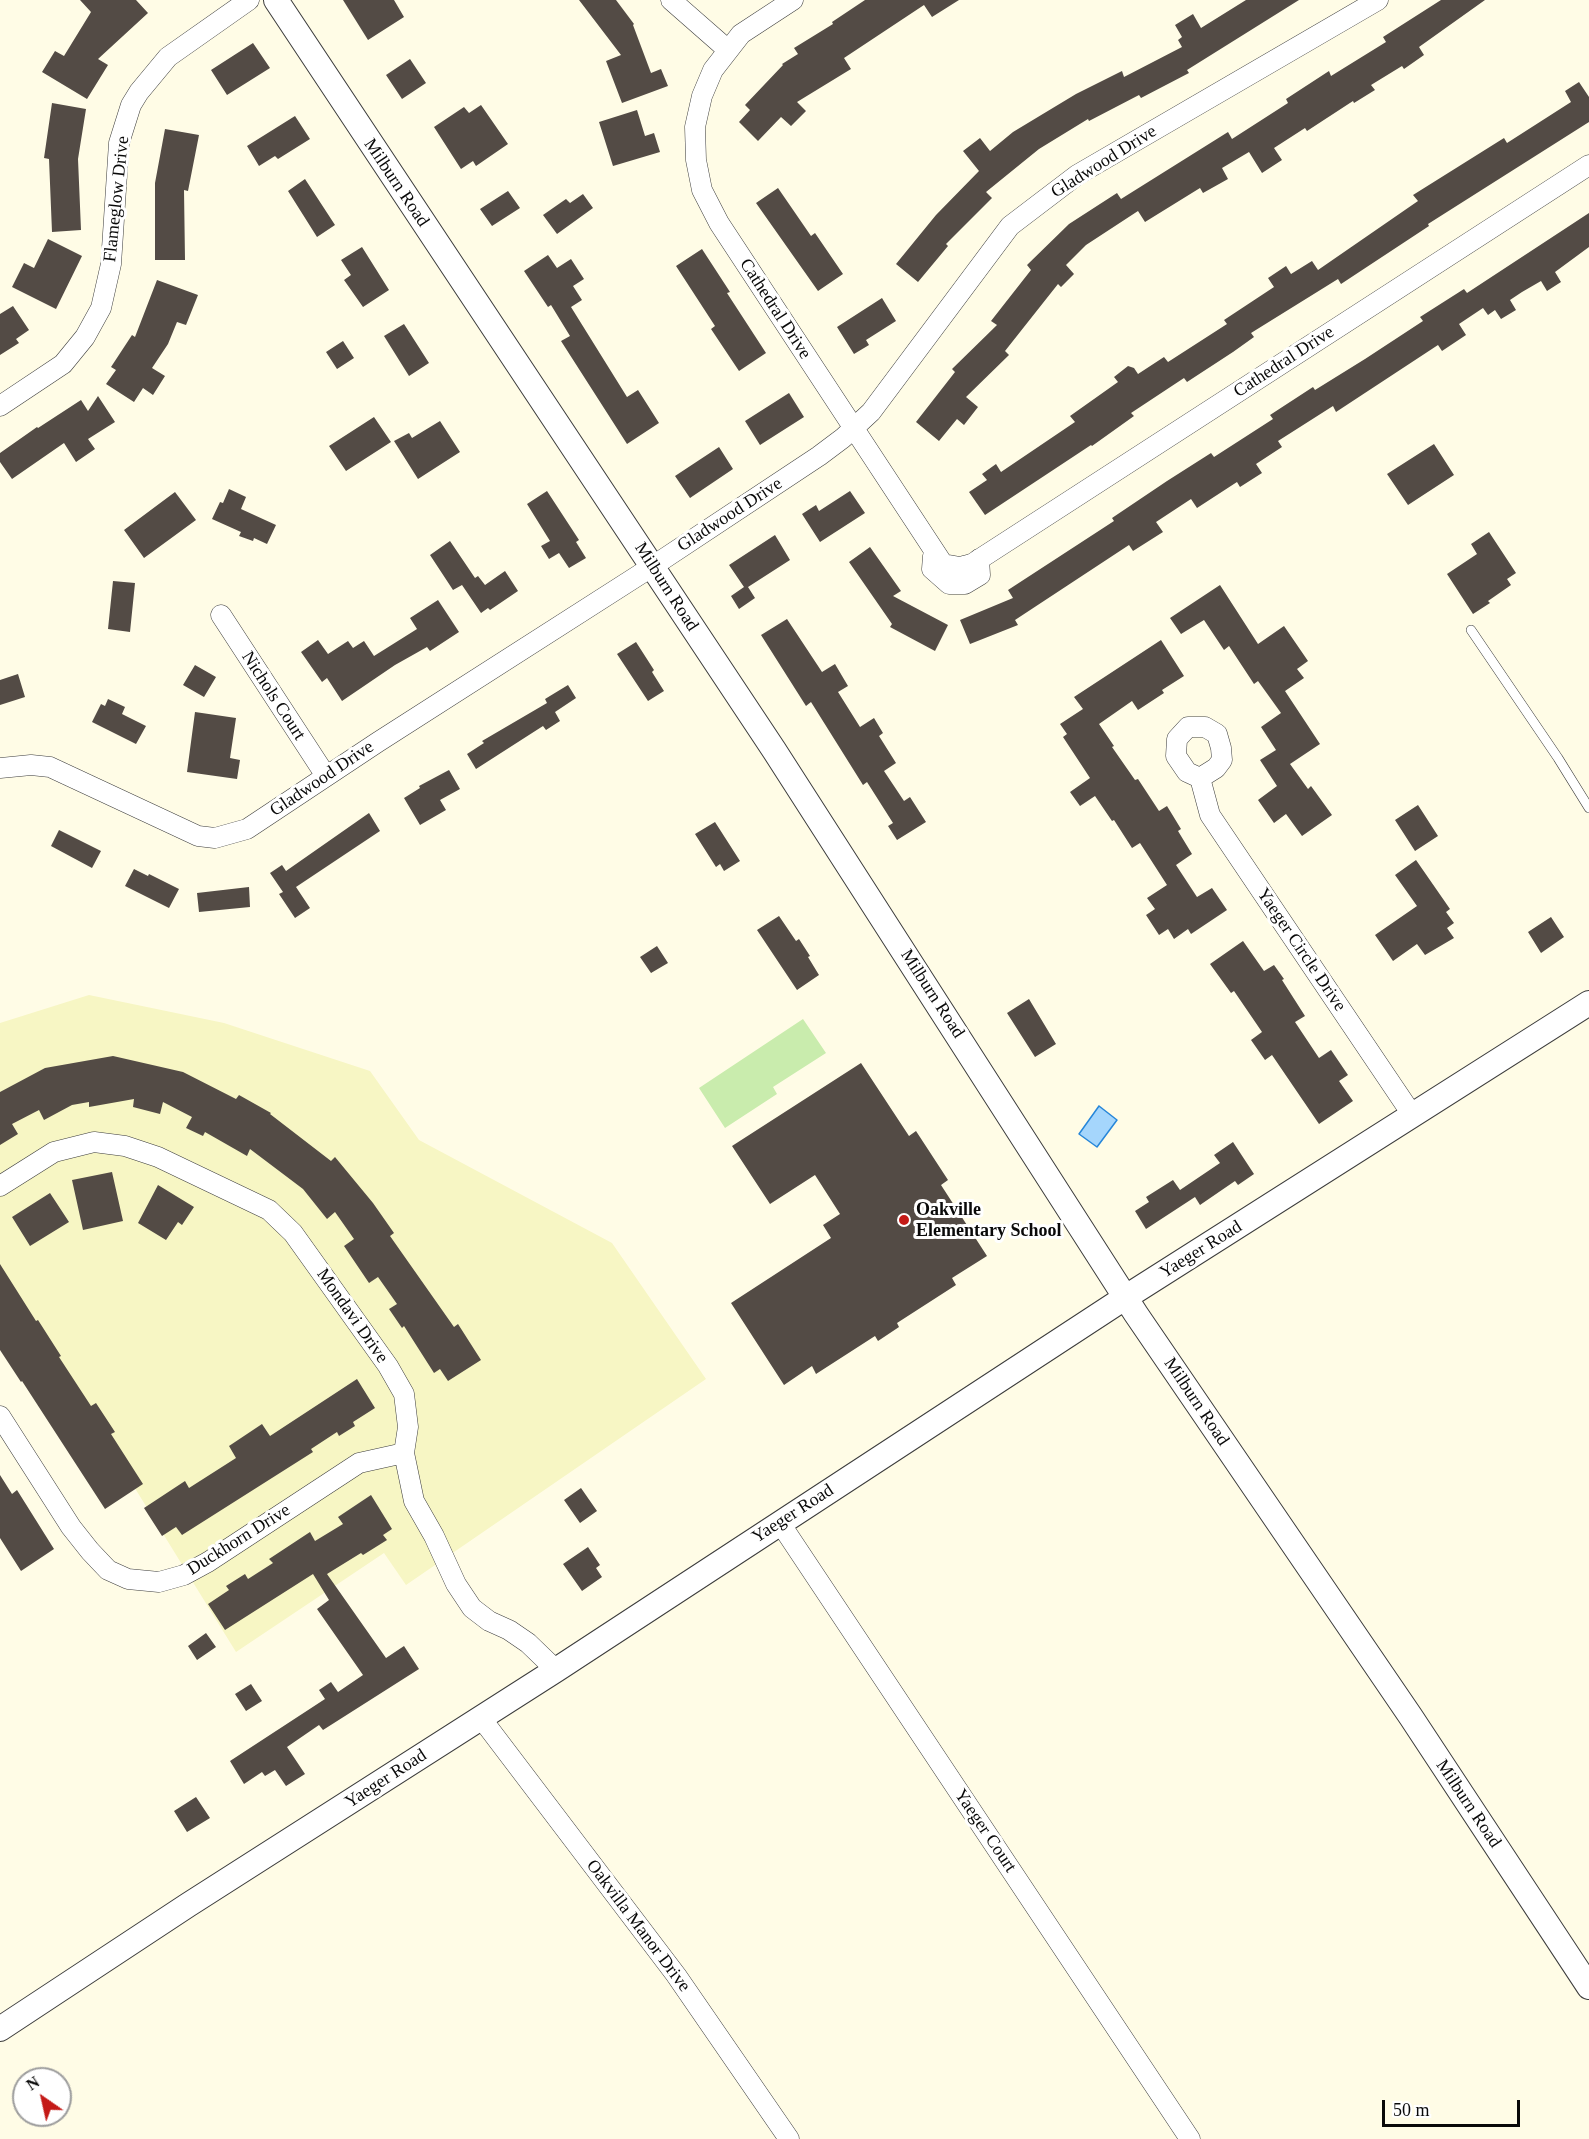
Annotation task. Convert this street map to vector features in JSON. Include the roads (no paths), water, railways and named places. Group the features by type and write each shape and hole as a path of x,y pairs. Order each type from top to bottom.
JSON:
{"street":[{"name":"Flameglow Drive","path":"0,406 63,364 85,337 101,308 111,264 119,143 131,105 168,57 249,0"},
{"name":"Milburn Road","path":"276,0 870,898 1126,1297 1411,1718 1589,1987"},
{"path":"671,0 728,50"},
{"name":"Cathedral Drive","path":"793,0 741,34 713,70 702,96 695,127 696,160 702,190 719,223 943,564 960,567 972,564 1589,165"},
{"name":"Gladwood Drive","path":"0,768 31,765 50,767 198,836 215,838 248,829 819,456 854,429 871,412 1011,226 1077,175 1378,0"},
{"name":"Nichols Court","path":"221,615 326,776"},
{"name":"Yaeger Circle Drive","path":"1200,778 1210,815 1413,1116"},
{"name":"Yaeger Road","path":"0,2029 188,1905 556,1670 1126,1297 1589,1003"},
{"name":"Mondavi Drive","path":"0,1186 54,1152 94,1142 125,1146 158,1157 269,1210 293,1233 399,1384 404,1394 408,1427 404,1453 414,1501 434,1536 456,1584 472,1608 489,1621 528,1642 556,1670"},
{"name":"Duckhorn Drive","path":"0,1416 71,1527 108,1570 128,1579 159,1582 184,1575 208,1562 359,1463 404,1453"},
{"name":"Yaeger Court","path":"780,1523 1190,2139"},
{"name":"Oakvilla Manor Drive","path":"481,1718 676,1976 789,2139"}],"lane":[{"path":"1471,630 1589,808"}],"water":[{"path":"1099,1106 1117,1120 1097,1147 1079,1134"}],"place":[{"name":"Oakville Elementary School","path":"904,1220"}]}
